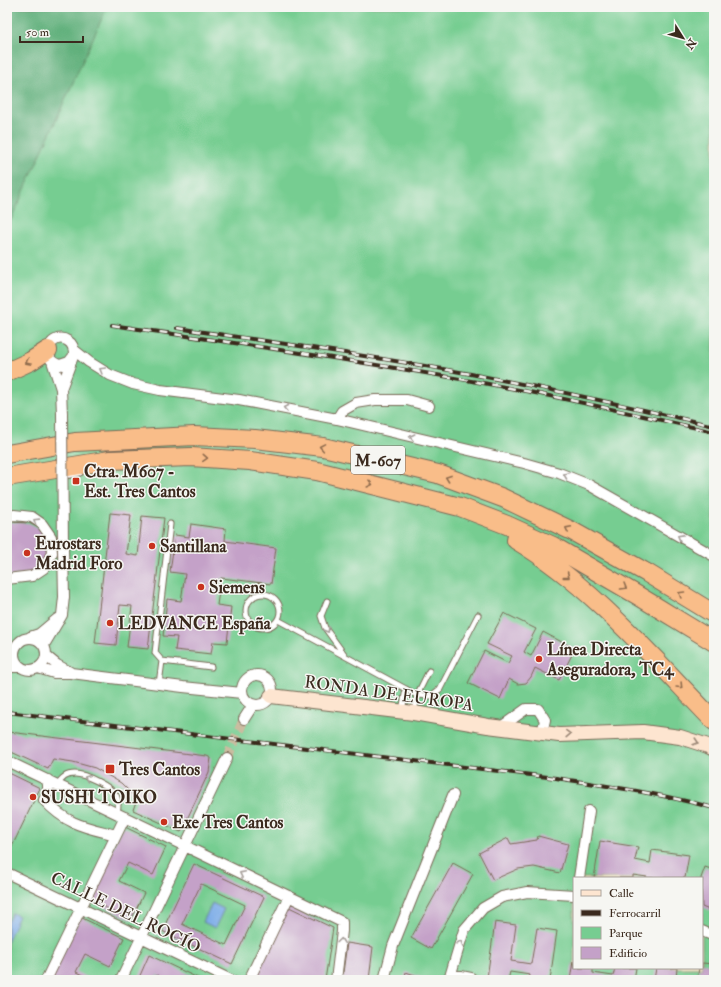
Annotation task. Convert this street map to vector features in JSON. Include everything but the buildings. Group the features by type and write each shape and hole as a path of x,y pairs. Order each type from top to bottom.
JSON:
{"highway":[{"path":"7,372 31,361 50,356"},
{"name":"M-607","path":"8,453 75,442 105,439 194,436 255,439 323,447 438,474 503,498 572,531 647,573 714,614"},
{"name":"M-607","path":"12,476 110,460 191,457 250,460 317,471 460,507 507,525 553,546 714,642"},
{"path":"423,497 503,532 552,564 580,586 614,618 714,721"}],"street":[{"path":"44,645 62,615 64,597 61,389 50,356 51,343 60,339 69,342 73,354 61,389"},
{"path":"50,356 60,365 69,362 73,354"},
{"path":"73,354 110,375 133,384 160,390 239,400 337,419 524,463 559,473 589,485 714,556"},
{"path":"337,419 342,411 356,403 375,400 407,400 429,406"},
{"path":"7,517 14,515 32,517 42,524 51,537 52,553 44,568 32,576 7,579"},
{"path":"7,653 24,638 39,634 62,615"},
{"path":"7,667 21,667 30,670 38,668 42,665 46,656 44,645 38,639 30,637"},
{"path":"16,646 14,655 15,660 21,667"},
{"path":"46,656 57,665 71,673"},
{"path":"38,668 54,673 71,673 242,693"},
{"path":"256,675 266,678 269,681 272,690 271,696 266,703 257,706 253,705 246,700 242,693 243,683 246,679 256,675"},
{"name":"RONDA DE EUROPA","path":"271,696 408,712 559,735 643,732 680,736 714,749"},
{"path":"244,719 253,705"},
{"path":"501,727 517,714 526,709 538,709 545,720 542,732"},
{"path":"517,714 518,729"},
{"path":"121,980 227,758"},
{"path":"7,761 342,922 336,980"},
{"path":"53,783 44,800 51,808 67,820 85,828 116,835"},
{"path":"384,980 393,946 453,795"},
{"path":"580,877 589,811"},
{"path":"46,980 116,835 121,815"},
{"name":"CALLE DEL ROCÍO","path":"7,873 231,980"},
{"path":"470,980 471,978 450,977 464,930 483,908 502,897 528,892 573,895"},
{"path":"250,980 289,896"},
{"path":"703,932 714,936"}],"lane":[{"path":"90,470 110,460"},
{"path":"54,477 84,473"},
{"path":"12,476 39,478"},
{"path":"170,524 155,652 162,661 211,667"},
{"path":"264,594 271,596 277,601 280,609 278,620 274,625 267,628 259,628 252,624 248,618 246,612 247,605 258,595 264,594"},
{"path":"326,601 321,616 325,628 345,656"},
{"path":"278,620 418,695 431,696 440,690 478,615"},
{"path":"159,684 162,661"},
{"path":"408,712 429,671"},
{"path":"406,689 408,712"},
{"path":"53,783 65,776 76,774 98,782 115,794 118,801 118,809 121,815"}],"green space":[{"path":"7,7 714,7 714,980 7,980"},
{"path":"7,7 107,7 7,229"}],"water":[{"path":"212,903 224,909 215,928 203,922"},
{"path":"12,913 19,916 7,942 7,923"}],"tunnel":[{"path":"227,758 244,719"}],"railway":[{"path":"112,325 341,359 507,387 714,432"},
{"path":"177,328 367,356 443,369 598,400 714,426"},
{"path":"7,712 556,778 655,794 714,808"}],"place":[{"name":"Ctra. M607 - Est. Tres Cantos","path":"76,481"},
{"name":"Santillana","path":"152,546"},
{"name":"Eurostars Madrid Foro","path":"27,553"},
{"name":"Siemens","path":"201,587"},
{"name":"LEDVANCE España","path":"110,623"},
{"name":"Línea Directa Aseguradora, TC4","path":"539,659"},
{"name":"Tres Cantos","path":"110,769"},
{"name":"SUSHI TOIKO","path":"33,797"},
{"name":"Exe Tres Cantos","path":"164,822"}]}
